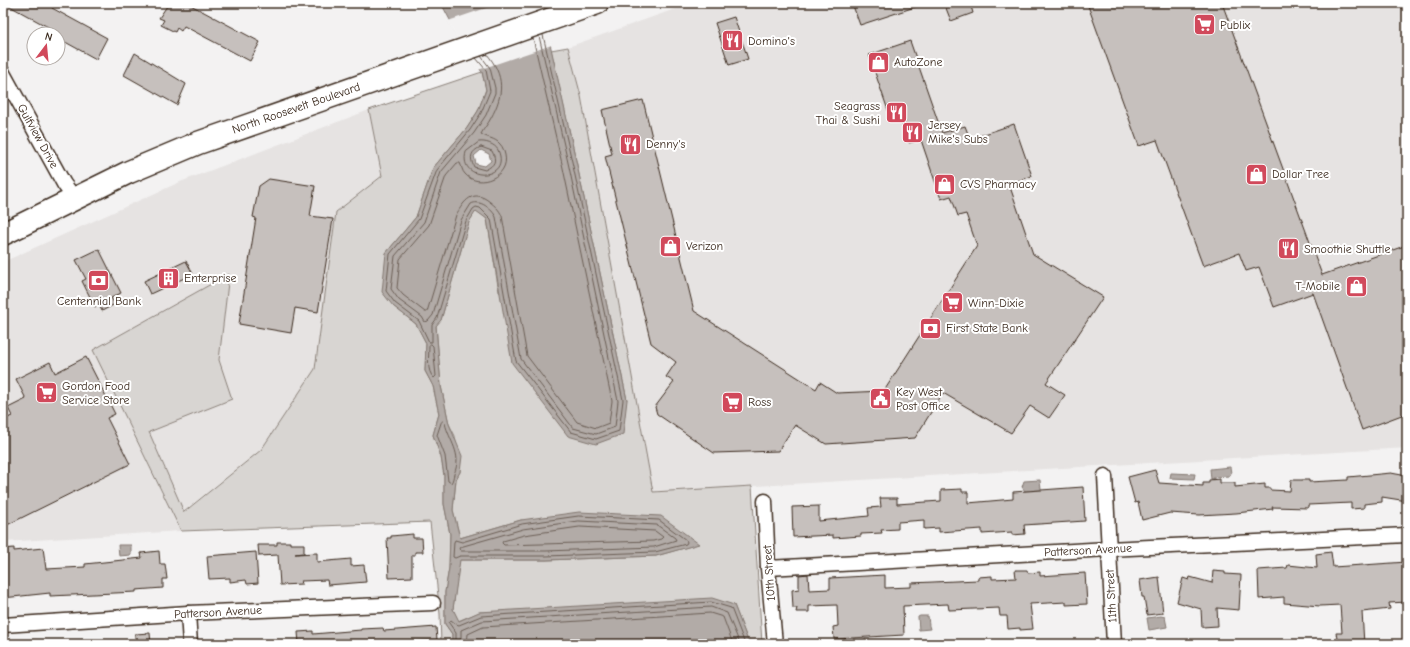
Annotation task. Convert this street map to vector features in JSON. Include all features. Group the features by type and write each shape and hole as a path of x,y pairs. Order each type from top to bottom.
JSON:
{"main road":[{"name":"North Roosevelt Boulevard","path":"3,234 129,172 198,143 597,3"}],"street":[{"name":"Gulfview Drive","path":"3,73 64,184 75,199"},
{"name":"11th Street","path":"1105,476 1114,644"},
{"name":"10th Street","path":"764,501 775,644"},
{"name":"Patterson Avenue","path":"768,568 1108,548 1407,535"},
{"name":"Patterson Avenue","path":"3,625 188,613 433,603"},
{"path":"188,613 190,644"}],"shaded area":[{"path":"692,3 1407,3 1407,448 653,492 581,96 568,47"},
{"path":"568,47 581,96 653,492 752,486 762,644 751,644 748,641 734,605 480,612 458,621 453,609 459,560 546,560 656,556 698,544 521,520 460,538 453,510 456,479 460,472 455,436 449,424 441,386 436,325 441,320 469,222 476,210 487,219 499,292 627,400 551,50"},
{"path":"482,72 486,89 478,111 467,128 433,168 416,217 386,253 393,306 416,324 426,343 425,371 433,386 439,414 433,435 441,457 444,476 444,504 450,534 449,568 445,592 445,624 452,634 452,644 441,644 440,614 430,522 181,531 93,350 229,274 219,360 232,399 149,432 184,512 261,450 315,369 336,212 382,176 369,110"},
{"path":"369,110 382,176 336,212 315,369 261,450 183,512 149,432 231,399 219,360 229,274 93,350 181,531 3,542 3,262 180,182"}],"water":[{"path":"441,3 541,3 627,400 623,434 596,444 568,436 512,363 487,219 476,211 469,222 441,320 436,326 441,386 449,424 462,456 460,472 456,479 453,510 460,538 521,520 579,512 661,516 699,544 656,556 546,560 460,560 453,609 459,621 479,612 712,598 734,605 748,641 751,644 452,644 452,634 445,624 445,592 449,568 450,534 444,504 444,475 441,457 433,435 439,414 433,386 425,371 426,343 416,324 393,306 382,292 386,253 416,217 433,168 467,128 478,111 486,90 482,72 468,54","holes":["481,150 489,154 491,161 485,166 476,164 474,156"]},
{"path":"1230,467 1231,473 1229,476 1214,477 1214,479 1211,479 1210,469"},
{"path":"1171,473 1195,474 1194,479 1170,478"},
{"path":"1040,480 1041,490 1025,491 1022,487 1024,481"},
{"path":"118,545 131,545 131,555 119,556"},
{"path":"928,616 930,629 919,630 918,617"},
{"path":"1161,616 1165,617 1167,627 1149,630 1147,618"}],"pier":[{"path":"501,3 543,3 552,45 478,70 467,56 448,21"}],"building":[{"path":"4,3 55,3 52,8 107,38 96,59 66,42 66,26 46,26"},
{"path":"169,3 187,3 260,42 250,61 184,26 181,31 177,28 175,32 161,25 164,20 159,18"},
{"path":"852,3 920,3 921,5 860,25"},
{"path":"944,3 970,3 973,13 951,21"},
{"path":"1087,3 1222,3 1322,275 1407,245 1407,413 1362,430 1313,293 1274,307 1259,267 1246,271 1239,253 1203,266 1157,140 1139,146"},
{"name":"Domino's","path":"734,17 748,59 729,65 715,23"},
{"path":"910,41 942,133 965,126 970,139 1014,124 1032,176 1009,184 1033,254 1103,297 1046,383 1065,395 1049,418 1030,406 1011,433 943,393 915,438 826,444 795,425 778,451 714,453 657,414 655,407 674,382 666,377 676,362 651,343 605,156 612,154 602,110 643,100 694,311 816,389 820,382 837,393 884,391 977,246 966,214 958,216 951,196 941,199 921,140 909,143 901,119 892,122 869,55"},
{"path":"135,53 186,84 177,105 124,75"},
{"path":"269,179 315,186 310,216 333,219 318,312 295,308 291,333 239,324 256,218 253,217 259,186"},
{"name":"Centennial Bank","path":"99,249 121,293 111,298 115,304 102,311 99,305 95,307 82,281 86,279 76,260"},
{"name":"Enterprise","path":"186,261 193,274 150,294 144,281"},
{"path":"86,357 115,414 107,418 130,464 3,527 3,420 12,416 8,408 26,399 16,379 50,362 55,373"},
{"path":"1155,470 1159,483 1203,486 1203,483 1209,483 1209,480 1220,479 1220,483 1235,483 1235,487 1265,484 1265,488 1270,488 1270,490 1290,491 1291,480 1309,480 1309,482 1348,480 1348,477 1391,473 1407,476 1407,501 1382,497 1382,502 1364,504 1364,508 1351,509 1351,503 1308,505 1308,508 1272,507 1273,509 1236,513 1199,515 1170,513 1142,520 1138,502 1135,503 1128,477"},
{"path":"1083,487 1085,521 1024,525 1025,534 1012,535 1012,532 982,534 982,529 939,532 939,528 924,529 924,520 898,522 898,529 881,530 882,533 861,534 861,536 833,538 833,535 793,537 792,507 819,506 819,521 869,516 868,508 881,507 880,498 897,498 897,504 941,501 941,490 962,489 962,492 968,492 968,503 1013,499 1013,492"},
{"path":"413,534 413,538 422,538 423,552 415,552 415,555 412,555 412,577 389,578 387,538 391,538 391,536"},
{"path":"277,542 304,544 304,553 295,554 317,553 317,562 351,559 351,566 364,565 366,582 328,585 327,580 301,581 302,584 280,585 278,555 259,556 258,545 277,545"},
{"path":"14,548 14,551 43,548 46,569 85,567 85,564 142,558 141,553 159,551 160,564 165,564 167,579 163,579 163,588 136,590 136,592 50,596 50,593 3,598 3,549"},
{"path":"256,552 258,583 247,584 246,580 230,582 230,578 209,579 207,556"},
{"path":"1331,552 1333,567 1407,562 1407,602 1389,603 1390,609 1362,612 1364,644 1338,644 1336,633 1342,633 1340,605 1320,606 1284,603 1284,597 1259,599 1258,570 1287,568 1288,565 1317,568 1316,554"},
{"path":"1015,570 1027,570 1028,573 1040,572 1040,576 1085,573 1087,604 1066,605 1066,602 1030,604 1033,629 1020,630 1020,628 1008,629 1007,616 1000,616 999,608 949,610 948,604 903,606 904,635 834,639 833,627 838,626 837,605 809,606 809,612 796,612 797,608 793,608 792,590 799,589 799,575 808,574 809,590 830,589 830,578 885,575 885,588 911,587 911,583 978,580 978,577 992,576 992,579 1016,578"},
{"path":"1213,571 1225,572 1225,574 1241,575 1239,610 1217,608 1218,626 1202,627 1201,609 1177,602 1183,578 1189,580 1190,577 1212,583"},
{"path":"1159,577 1163,613 1147,615 1144,597 1142,597 1140,580"},
{"path":"436,627 437,640 409,642 410,644 299,644 298,632 313,631 313,634 361,629 383,628 384,631"},
{"path":"150,633 151,644 135,644 135,634"}],"place":[{"name":"Publix","path":"1204,25"},
{"name":"Domino's","path":"732,41"},
{"name":"AutoZone","path":"878,62"},
{"name":"Seagrass Thai & Sushi","path":"896,113"},
{"name":"Jersey Mike's Subs","path":"912,132"},
{"name":"Denny's","path":"630,144"},
{"name":"Dollar Tree","path":"1257,174"},
{"name":"CVS Pharmacy","path":"945,184"},
{"name":"Verizon","path":"671,246"},
{"name":"Smoothie Shuttle","path":"1289,249"},
{"name":"Enterprise","path":"168,278"},
{"name":"Centennial Bank","path":"99,280"},
{"name":"T-Mobile","path":"1356,286"},
{"name":"Winn-Dixie","path":"952,303"},
{"name":"First State Bank","path":"930,328"},
{"name":"Gordon Food Service Store","path":"47,393"},
{"name":"Key West Post Office","path":"880,399"},
{"name":"Ross","path":"733,402"}]}
